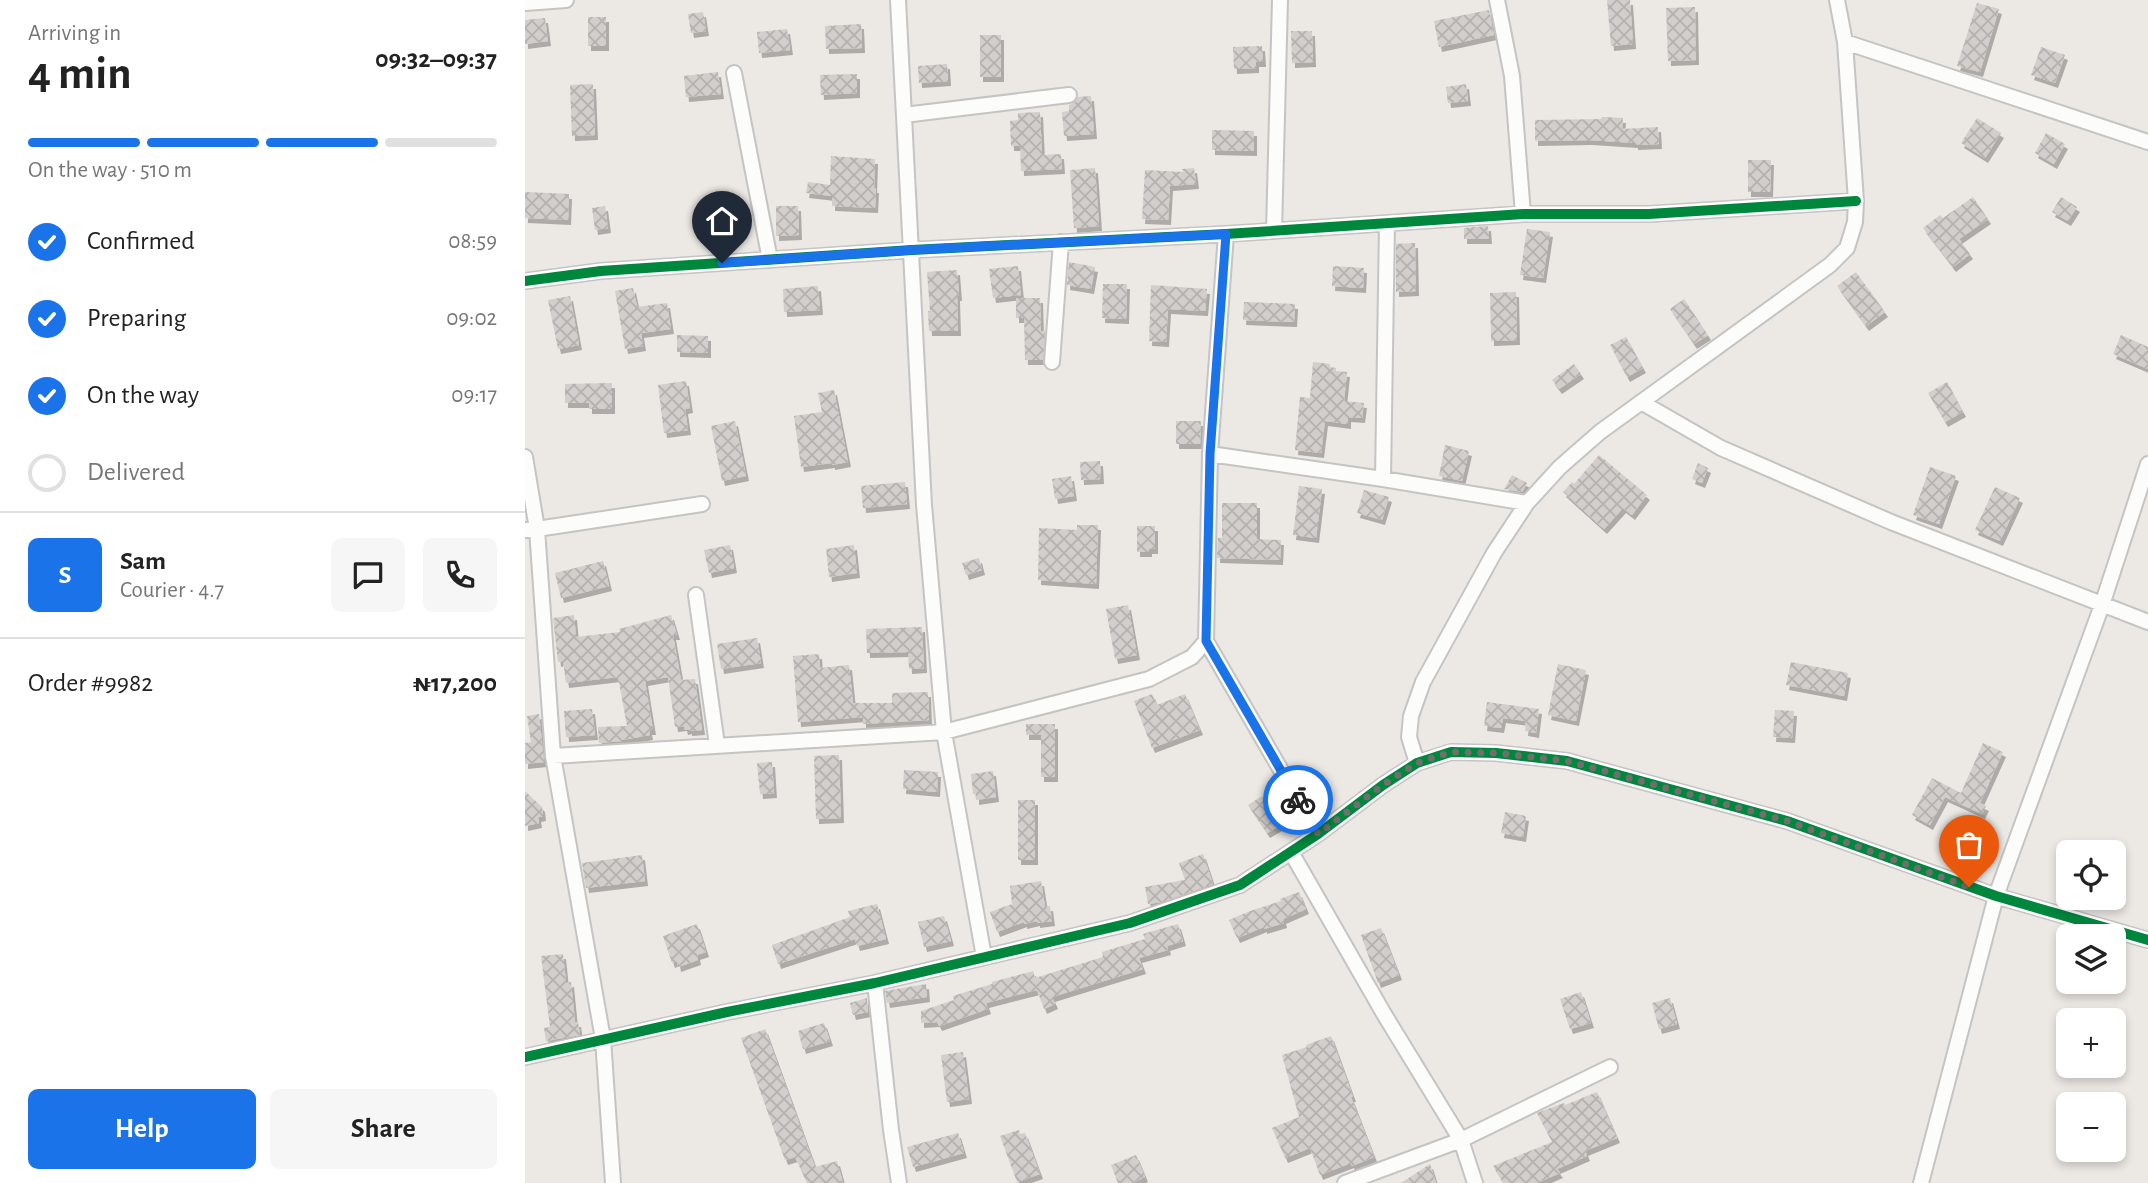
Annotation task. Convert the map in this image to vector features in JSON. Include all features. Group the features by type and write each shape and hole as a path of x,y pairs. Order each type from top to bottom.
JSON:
{"street":[{"path":"525,3 566,0"},
{"path":"898,0 924,505 944,732 984,957"},
{"path":"1274,231 1280,0"},
{"path":"1497,0 1512,76 1523,214"},
{"path":"1417,763 1409,737 1411,716 1423,682 1494,553 1527,503 1560,467 1600,432 1830,265 1847,248 1855,222 1856,201 1845,42 1837,0"},
{"path":"1845,42 2148,142"},
{"path":"734,74 770,260"},
{"path":"904,115 1069,96"},
{"path":"525,281 601,271 912,250 1226,234 1523,214 1649,214 1856,201"},
{"path":"1383,479 1387,223"},
{"path":"1226,234 1210,454 1206,641 1318,834"},
{"path":"1052,362 1061,242"},
{"path":"1641,402 1721,448 1891,522 2148,622"},
{"path":"1210,454 1527,503"},
{"path":"525,457 553,756 603,1039 613,1183"},
{"path":"1921,1183 1996,896 2102,605 2148,464"},
{"path":"531,530 702,504"},
{"path":"696,595 717,745"},
{"path":"553,756 944,732 1149,679 1192,657 1206,641"},
{"path":"525,1057 875,983 1130,923 1240,885 1318,834 1417,763 1451,752 1496,753 1567,761 1787,821 1996,896 2148,940"},
{"path":"1291,852 1384,1014 1461,1140 1475,1183"},
{"path":"875,983 899,1183"},
{"path":"1345,1183 1461,1140 1610,1067"}],"building":[{"path":"1607,0 1630,0 1633,44 1611,46"},
{"path":"1977,3 1999,9 1980,72 1957,66"},
{"path":"1695,7 1696,60 1668,61 1666,8"},
{"path":"1489,10 1494,35 1439,47 1434,21"},
{"path":"703,12 706,31 691,33 688,14"},
{"path":"588,17 606,17 606,46 588,46"},
{"path":"545,18 548,41 525,44 525,20"},
{"path":"861,24 862,48 826,49 825,26"},
{"path":"787,29 790,50 759,53 757,32"},
{"path":"1291,31 1312,31 1313,62 1292,63"},
{"path":"980,35 1001,35 1001,77 980,77"},
{"path":"1262,46 1263,62 1256,62 1256,68 1234,69 1233,47"},
{"path":"2041,47 2065,55 2055,83 2031,75"},
{"path":"947,64 948,81 919,83 918,66"},
{"path":"718,72 721,94 686,97 684,76"},
{"path":"857,74 857,93 821,95 820,75"},
{"path":"593,84 595,135 572,136 570,85"},
{"path":"1466,84 1468,101 1448,103 1446,87"},
{"path":"1091,96 1094,134 1064,136 1062,112 1069,111 1069,105 1078,97"},
{"path":"1040,112 1042,155 1061,154 1062,169 1021,171 1020,146 1011,146 1010,121 1018,120 1018,113"},
{"path":"1623,118 1622,129 1658,127 1659,144 1635,145 1589,140 1535,141 1535,120"},
{"path":"1977,118 2001,133 1985,158 1961,143"},
{"path":"1212,130 1254,131 1254,151 1212,150"},
{"path":"2046,133 2065,144 2054,164 2035,153"},
{"path":"831,156 875,159 875,208 832,206 832,196 806,193 808,182 830,185"},
{"path":"1748,160 1771,160 1770,192 1748,192"},
{"path":"1095,168 1099,226 1074,228 1070,170"},
{"path":"1194,168 1196,184 1170,186 1168,220 1142,219 1145,170 1183,172 1182,169"},
{"path":"525,192 569,194 568,220 525,218"},
{"path":"1973,197 1988,219 1959,239 1970,254 1953,267 1923,228"},
{"path":"2061,197 2077,207 2068,221 2052,212"},
{"path":"605,206 608,228 595,230 592,208"},
{"path":"776,206 798,206 799,235 776,236"},
{"path":"1488,226 1489,239 1464,239 1464,228"},
{"path":"1527,229 1550,232 1543,278 1520,275"},
{"path":"1415,243 1416,291 1396,292 1396,244"},
{"path":"1069,262 1095,267 1091,289 1067,285"},
{"path":"1018,266 1021,295 993,298 989,269"},
{"path":"1333,266 1364,268 1363,288 1332,286"},
{"path":"957,270 958,331 929,331 927,272"},
{"path":"1856,272 1885,312 1866,326 1837,286"},
{"path":"1103,284 1127,284 1126,319 1102,318"},
{"path":"1151,285 1207,289 1205,311 1168,309 1166,342 1149,341"},
{"path":"818,286 820,310 784,312 783,289"},
{"path":"633,288 637,307 667,303 671,329 641,333 643,346 625,349 615,291"},
{"path":"1516,292 1517,340 1491,341 1490,293"},
{"path":"570,296 579,345 558,349 548,300"},
{"path":"1016,298 1040,298 1041,331 1045,331 1043,360 1025,360 1024,318 1016,318"},
{"path":"1684,299 1708,335 1694,344 1670,309"},
{"path":"1244,302 1295,304 1294,322 1243,320"},
{"path":"677,335 708,336 708,353 677,352"},
{"path":"2121,335 2148,347 2148,369 2113,354"},
{"path":"1626,337 1643,368 1627,377 1610,345"},
{"path":"1313,362 1330,364 1336,371 1347,372 1344,401 1364,403 1362,418 1348,417 1348,424 1325,421 1321,453 1295,450 1300,397 1310,398"},
{"path":"1574,364 1581,374 1559,389 1552,380"},
{"path":"686,381 690,408 685,409 688,430 664,433 658,385"},
{"path":"1947,382 1963,412 1945,422 1928,393"},
{"path":"612,383 612,409 589,409 589,403 565,403 565,384"},
{"path":"834,390 848,462 801,467 794,416 822,412 818,393"},
{"path":"735,421 746,476 722,481 711,426"},
{"path":"1176,421 1201,421 1200,444 1176,444"},
{"path":"1445,445 1469,451 1462,481 1439,476"},
{"path":"1599,455 1647,495 1632,515 1623,508 1604,529 1563,492 1572,482 1574,484"},
{"path":"1100,461 1101,479 1081,480 1080,462"},
{"path":"1698,463 1708,468 1702,483 1692,479"},
{"path":"1930,467 1956,476 1939,524 1913,515"},
{"path":"1512,475 1527,483 1522,492 1504,489"},
{"path":"1071,476 1074,496 1055,499 1052,479"},
{"path":"905,482 907,504 863,508 861,486"},
{"path":"1299,486 1322,489 1316,538 1293,535"},
{"path":"1995,487 2020,498 2000,541 1975,530"},
{"path":"1364,490 1389,497 1382,520 1357,513"},
{"path":"1222,503 1257,503 1257,539 1281,540 1280,560 1217,558 1218,538 1222,538"},
{"path":"1077,525 1098,525 1096,584 1038,580 1039,528 1077,530"},
{"path":"1137,526 1155,526 1155,549 1137,552"},
{"path":"730,545 734,568 709,573 704,550"},
{"path":"854,545 857,573 829,577 826,549"},
{"path":"979,558 982,570 966,575 962,563"},
{"path":"603,561 609,586 561,598 555,573"},
{"path":"1128,605 1137,655 1115,659 1106,609"},
{"path":"574,615 576,637 620,632 619,629 671,615 677,635 673,635 681,680 695,679 702,730 689,731 685,730 684,726 675,727 668,677 645,681 653,730 649,730 650,735 599,743 598,727 627,726 618,677 566,683 563,661 558,662 553,618"},
{"path":"922,627 924,668 909,669 908,652 867,653 866,629"},
{"path":"757,638 761,663 721,669 717,644"},
{"path":"819,654 820,668 849,665 853,703 892,703 892,693 928,692 929,720 863,724 863,717 798,722 793,656"},
{"path":"1791,662 1848,673 1844,696 1786,685"},
{"path":"1558,664 1586,670 1576,721 1548,715"},
{"path":"1152,694 1157,705 1185,694 1200,730 1152,748 1134,701"},
{"path":"1487,702 1539,709 1536,733 1525,731 1526,721 1503,718 1501,728 1484,726"},
{"path":"592,709 595,735 566,737 564,711"},
{"path":"1775,710 1794,711 1792,738 1773,737"},
{"path":"539,714 544,762 525,764 525,743 531,742 527,716"},
{"path":"1026,724 1055,724 1055,777 1041,777 1041,735 1026,735"},
{"path":"1983,743 2003,752 1980,803 1986,806 1982,814 1945,797 1930,825 1912,815 1932,778 1961,793"},
{"path":"839,755 841,818 816,819 814,756"},
{"path":"772,762 774,793 760,794 757,763"},
{"path":"904,770 938,772 937,792 903,789"},
{"path":"993,771 996,797 976,800 971,774"},
{"path":"525,791 542,807 543,816 538,817 539,823 525,826"},
{"path":"1262,796 1281,825 1267,833 1248,805"},
{"path":"1018,800 1035,800 1035,860 1018,860"},
{"path":"1505,812 1526,816 1523,837 1501,833"},
{"path":"1203,854 1213,884 1162,902 1148,904 1145,887 1185,880 1179,863"},
{"path":"642,855 645,881 586,888 582,863"},
{"path":"1041,881 1045,907 1050,906 1052,921 1024,922 997,932 990,912 1012,904 1010,886"},
{"path":"1299,892 1306,909 1283,919 1284,923 1264,927 1237,938 1229,920"},
{"path":"877,904 886,939 857,946 855,939 778,964 772,945 850,917 848,911"},
{"path":"944,916 951,941 924,947 918,922"},
{"path":"697,924 706,952 697,955 698,960 678,967 677,961 672,963 663,936"},
{"path":"1178,924 1183,941 1167,946 1168,950 1139,958 1143,969 1052,997 1055,1004 1044,1009 1037,990 986,1003 988,1009 939,1026 937,1022 921,1023 921,1011 954,1000 953,996 1033,971 1035,978 1103,957 1102,952 1145,939 1143,934"},
{"path":"1381,928 1399,975 1378,983 1361,935"},
{"path":"563,954 566,983 571,982 575,1022 578,1022 580,1035 546,1041 544,1028 550,1027 541,956"},
{"path":"926,984 927,997 887,1003 885,991"},
{"path":"1581,992 1591,1023 1570,1029 1560,999"},
{"path":"867,998 868,1012 853,1015 850,1003"},
{"path":"1670,998 1677,1024 1659,1029 1652,1003"},
{"path":"824,1023 830,1041 803,1049 798,1031"},
{"path":"765,1029 815,1167 837,1161 843,1183 807,1183 795,1157 785,1160 741,1038"},
{"path":"1331,1036 1374,1157 1320,1175 1310,1148 1285,1158 1272,1128 1299,1117 1282,1055"},
{"path":"963,1052 969,1099 947,1102 941,1055"},
{"path":"1597,1092 1617,1138 1585,1151 1587,1156 1557,1169 1560,1173 1537,1183 1503,1183 1493,1166 1552,1142 1537,1113"},
{"path":"1019,1130 1020,1134 1025,1133 1040,1174 1017,1182 1000,1136"},
{"path":"958,1133 964,1153 913,1167 907,1147"},
{"path":"1136,1155 1145,1177 1132,1183 1118,1183 1111,1165"},
{"path":"1430,1164 1436,1183 1401,1183"}],"cycle path":[{"path":"525,281 601,271 912,250 1226,234 1523,214 1649,214 1856,201"},
{"path":"525,1057 727,1012 875,983 1130,923 1240,885 1318,834 1417,763 1451,752 1496,753 1567,761 1787,821 1996,896 2148,940"}],"way so far":[{"path":"1298,800 1318,834 1417,763 1451,752 1496,753 1567,761 1787,821 1969,887"}],"route":[{"path":"722,263 1226,234 1210,454 1206,641 1298,800"}]}
